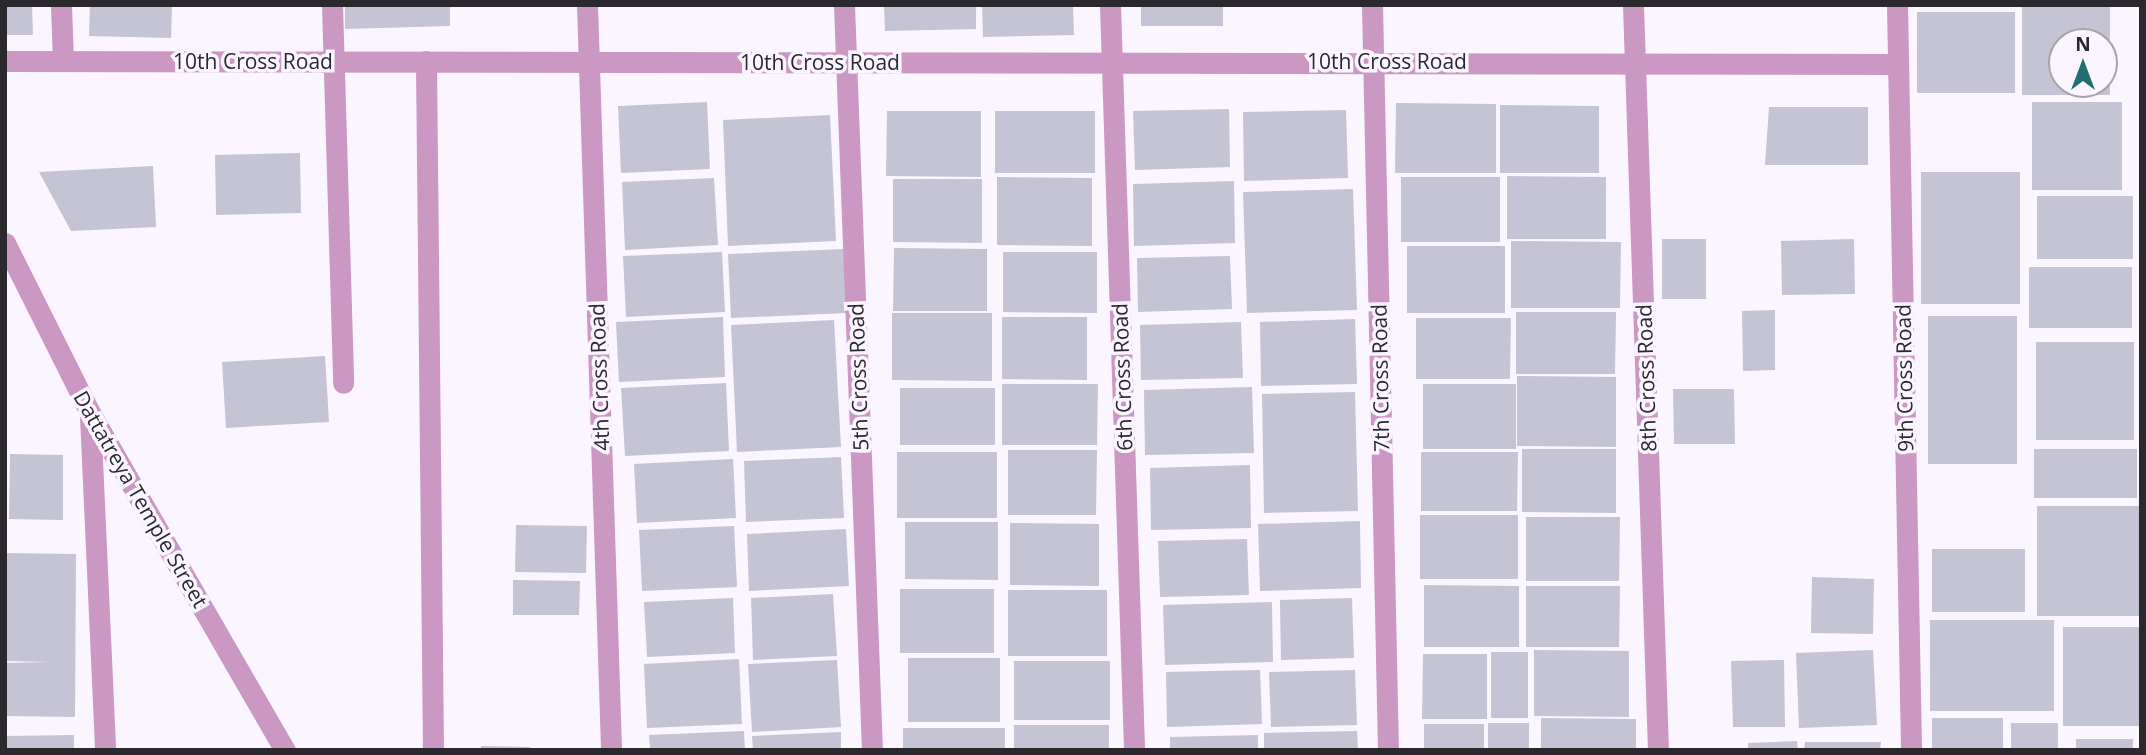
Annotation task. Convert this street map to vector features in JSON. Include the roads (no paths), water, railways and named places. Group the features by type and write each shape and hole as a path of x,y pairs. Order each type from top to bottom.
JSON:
{"street":[{"path":"61,5 63,61"},
{"path":"332,5 343,383"},
{"name":"4th Cross Road","path":"587,5 611,750"},
{"name":"5th Cross Road","path":"844,5 872,750"},
{"name":"6th Cross Road","path":"1110,5 1134,750"},
{"name":"7th Cross Road","path":"1372,5 1388,750"},
{"name":"8th Cross Road","path":"1633,5 1658,750"},
{"name":"9th Cross Road","path":"1897,5 1910,750"},
{"name":"10th Cross Road","path":"5,61 1635,61 1898,64"},
{"path":"426,61 433,750"},
{"name":"Dattatreya Temple Street","path":"5,243 89,411 285,750"},
{"path":"89,411 104,750"}]}
